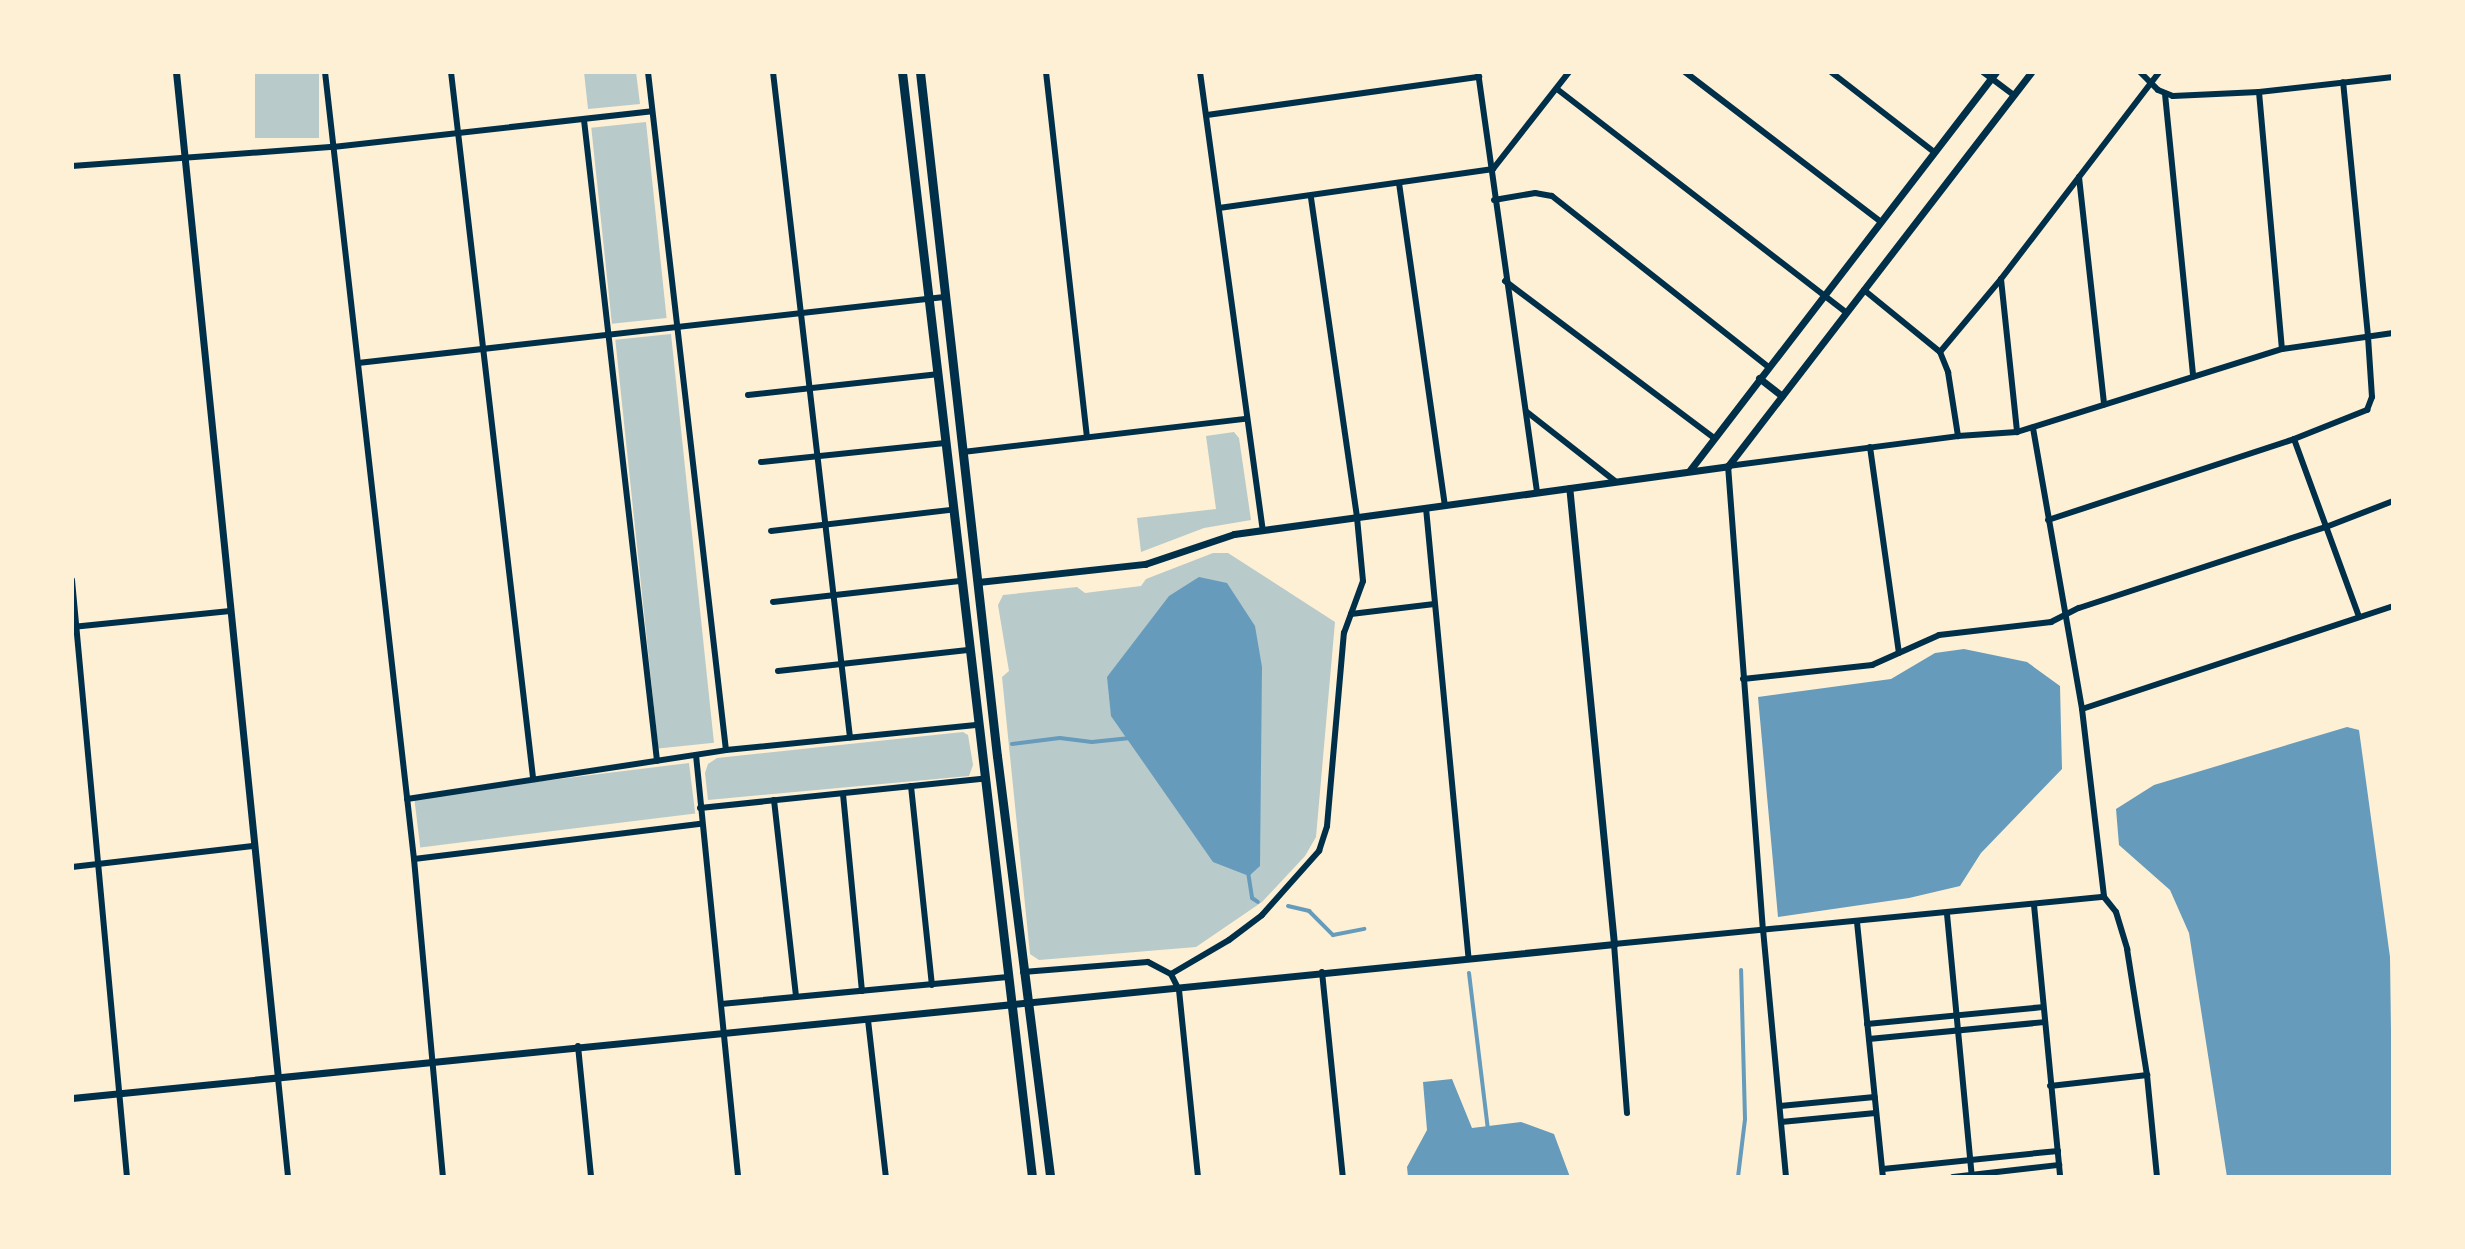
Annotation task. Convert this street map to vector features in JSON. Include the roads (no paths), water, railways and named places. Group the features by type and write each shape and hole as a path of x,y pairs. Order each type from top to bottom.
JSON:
{"main road":[{"path":"902,72 976,725 1032,1177"},
{"path":"920,72 1026,1005 1050,1177"},
{"path":"976,725 993,723"},
{"path":"983,779 1000,776"}],"street":[{"path":"176,72 288,1177"},
{"path":"325,72 414,859 443,1177"},
{"path":"451,72 533,778"},
{"path":"648,72 726,750"},
{"path":"773,72 850,738"},
{"path":"1046,72 1087,436"},
{"path":"1200,72 1245,419 1263,530"},
{"path":"1219,208 1493,169 1569,72"},
{"path":"1685,72 1880,221"},
{"path":"1831,72 1933,151"},
{"path":"1983,72 1994,75 2014,95"},
{"path":"1786,1177 1763,931 1728,466 2031,72"},
{"path":"2140,72 2165,94 2193,377"},
{"path":"1940,352 2001,279 2158,73"},
{"path":"1207,115 1478,74 1537,493"},
{"path":"1689,470 1994,75"},
{"path":"2165,94 2259,92 2393,77"},
{"path":"2048,520 2355,418 2367,410 2372,397 2368,336 2343,82"},
{"path":"1557,89 1846,312"},
{"path":"2259,92 2282,349"},
{"path":"72,166 333,147 652,111"},
{"path":"584,120 657,761"},
{"path":"2079,177 2104,405"},
{"path":"1399,183 1445,506"},
{"path":"1494,200 1535,193 1552,196 1767,366"},
{"path":"1171,974 1245,930 1269,909 1319,851 1326,834 1342,648 1363,581 1357,517 1311,196"},
{"path":"2001,279 2017,432"},
{"path":"1505,281 1713,437"},
{"path":"1864,290 1940,352 1948,372 1958,436"},
{"path":"358,363 944,297"},
{"path":"978,582 1145,564 1217,538 1263,530 1689,470 1958,436 2017,432 2282,349 2393,333"},
{"path":"748,395 937,374"},
{"path":"1759,378 1782,396"},
{"path":"1527,412 1615,481"},
{"path":"963,452 1245,419"},
{"path":"2033,428 2082,709 2104,897 2116,912 2127,949 2147,1075 2157,1177"},
{"path":"2294,439 2359,617"},
{"path":"761,462 945,443"},
{"path":"1870,447 1899,653"},
{"path":"1569,488 1614,944 1627,1113"},
{"path":"1743,679 1872,665 1939,635 2051,622 2393,501"},
{"path":"1426,508 1469,959"},
{"path":"771,531 951,510"},
{"path":"72,580 127,1177"},
{"path":"773,602 960,581"},
{"path":"1351,614 1434,604"},
{"path":"2082,709 2393,606"},
{"path":"74,627 230,611"},
{"path":"778,671 968,650"},
{"path":"407,799 726,750 976,725"},
{"path":"696,755 738,1177"},
{"path":"700,808 983,779"},
{"path":"911,786 932,985"},
{"path":"843,794 862,991"},
{"path":"774,800 796,997"},
{"path":"414,859 701,824"},
{"path":"72,867 253,846"},
{"path":"72,1098 2104,897"},
{"path":"2034,905 2060,1177"},
{"path":"1947,914 1972,1176"},
{"path":"1857,922 1883,1173 2058,1151"},
{"path":"1023,972 1148,962 1171,974 1179,990 1198,1177"},
{"path":"1322,972 1343,1177"},
{"path":"721,1004 1008,977"},
{"path":"1867,1024 2042,1007"},
{"path":"868,1020 886,1177"},
{"path":"1869,1039 2044,1022"},
{"path":"578,1046 591,1177"},
{"path":"2050,1086 2147,1075"},
{"path":"1780,1106 1875,1097"},
{"path":"1781,1122 1876,1113"},
{"path":"1953,1177 2059,1165"}],"water":[{"path":"1199,577 1227,583 1255,626 1262,667 1260,866 1249,876 1213,862 1111,716 1107,677 1169,596"},
{"path":"1964,649 2027,662 2060,686 2062,769 1981,853 1960,886 1909,898 1778,917 1758,697 1891,679 1935,653"},
{"path":"2347,727 2359,730 2390,957 2393,1177 2227,1177 2189,933 2170,890 2119,845 2116,809 2154,785"},
{"path":"1452,1079 1472,1128 1521,1122 1554,1134 1570,1177 1408,1177 1407,1167 1427,1130 1423,1082"}],"waterway":[{"path":"1012,744 1060,738 1092,742 1128,738"},
{"path":"1248,872 1252,898 1258,902"},
{"path":"1288,906 1309,911 1333,935 1364,929"},
{"path":"1738,1177 1745,1119 1741,970"},
{"path":"1469,973 1488,1129"}]}
